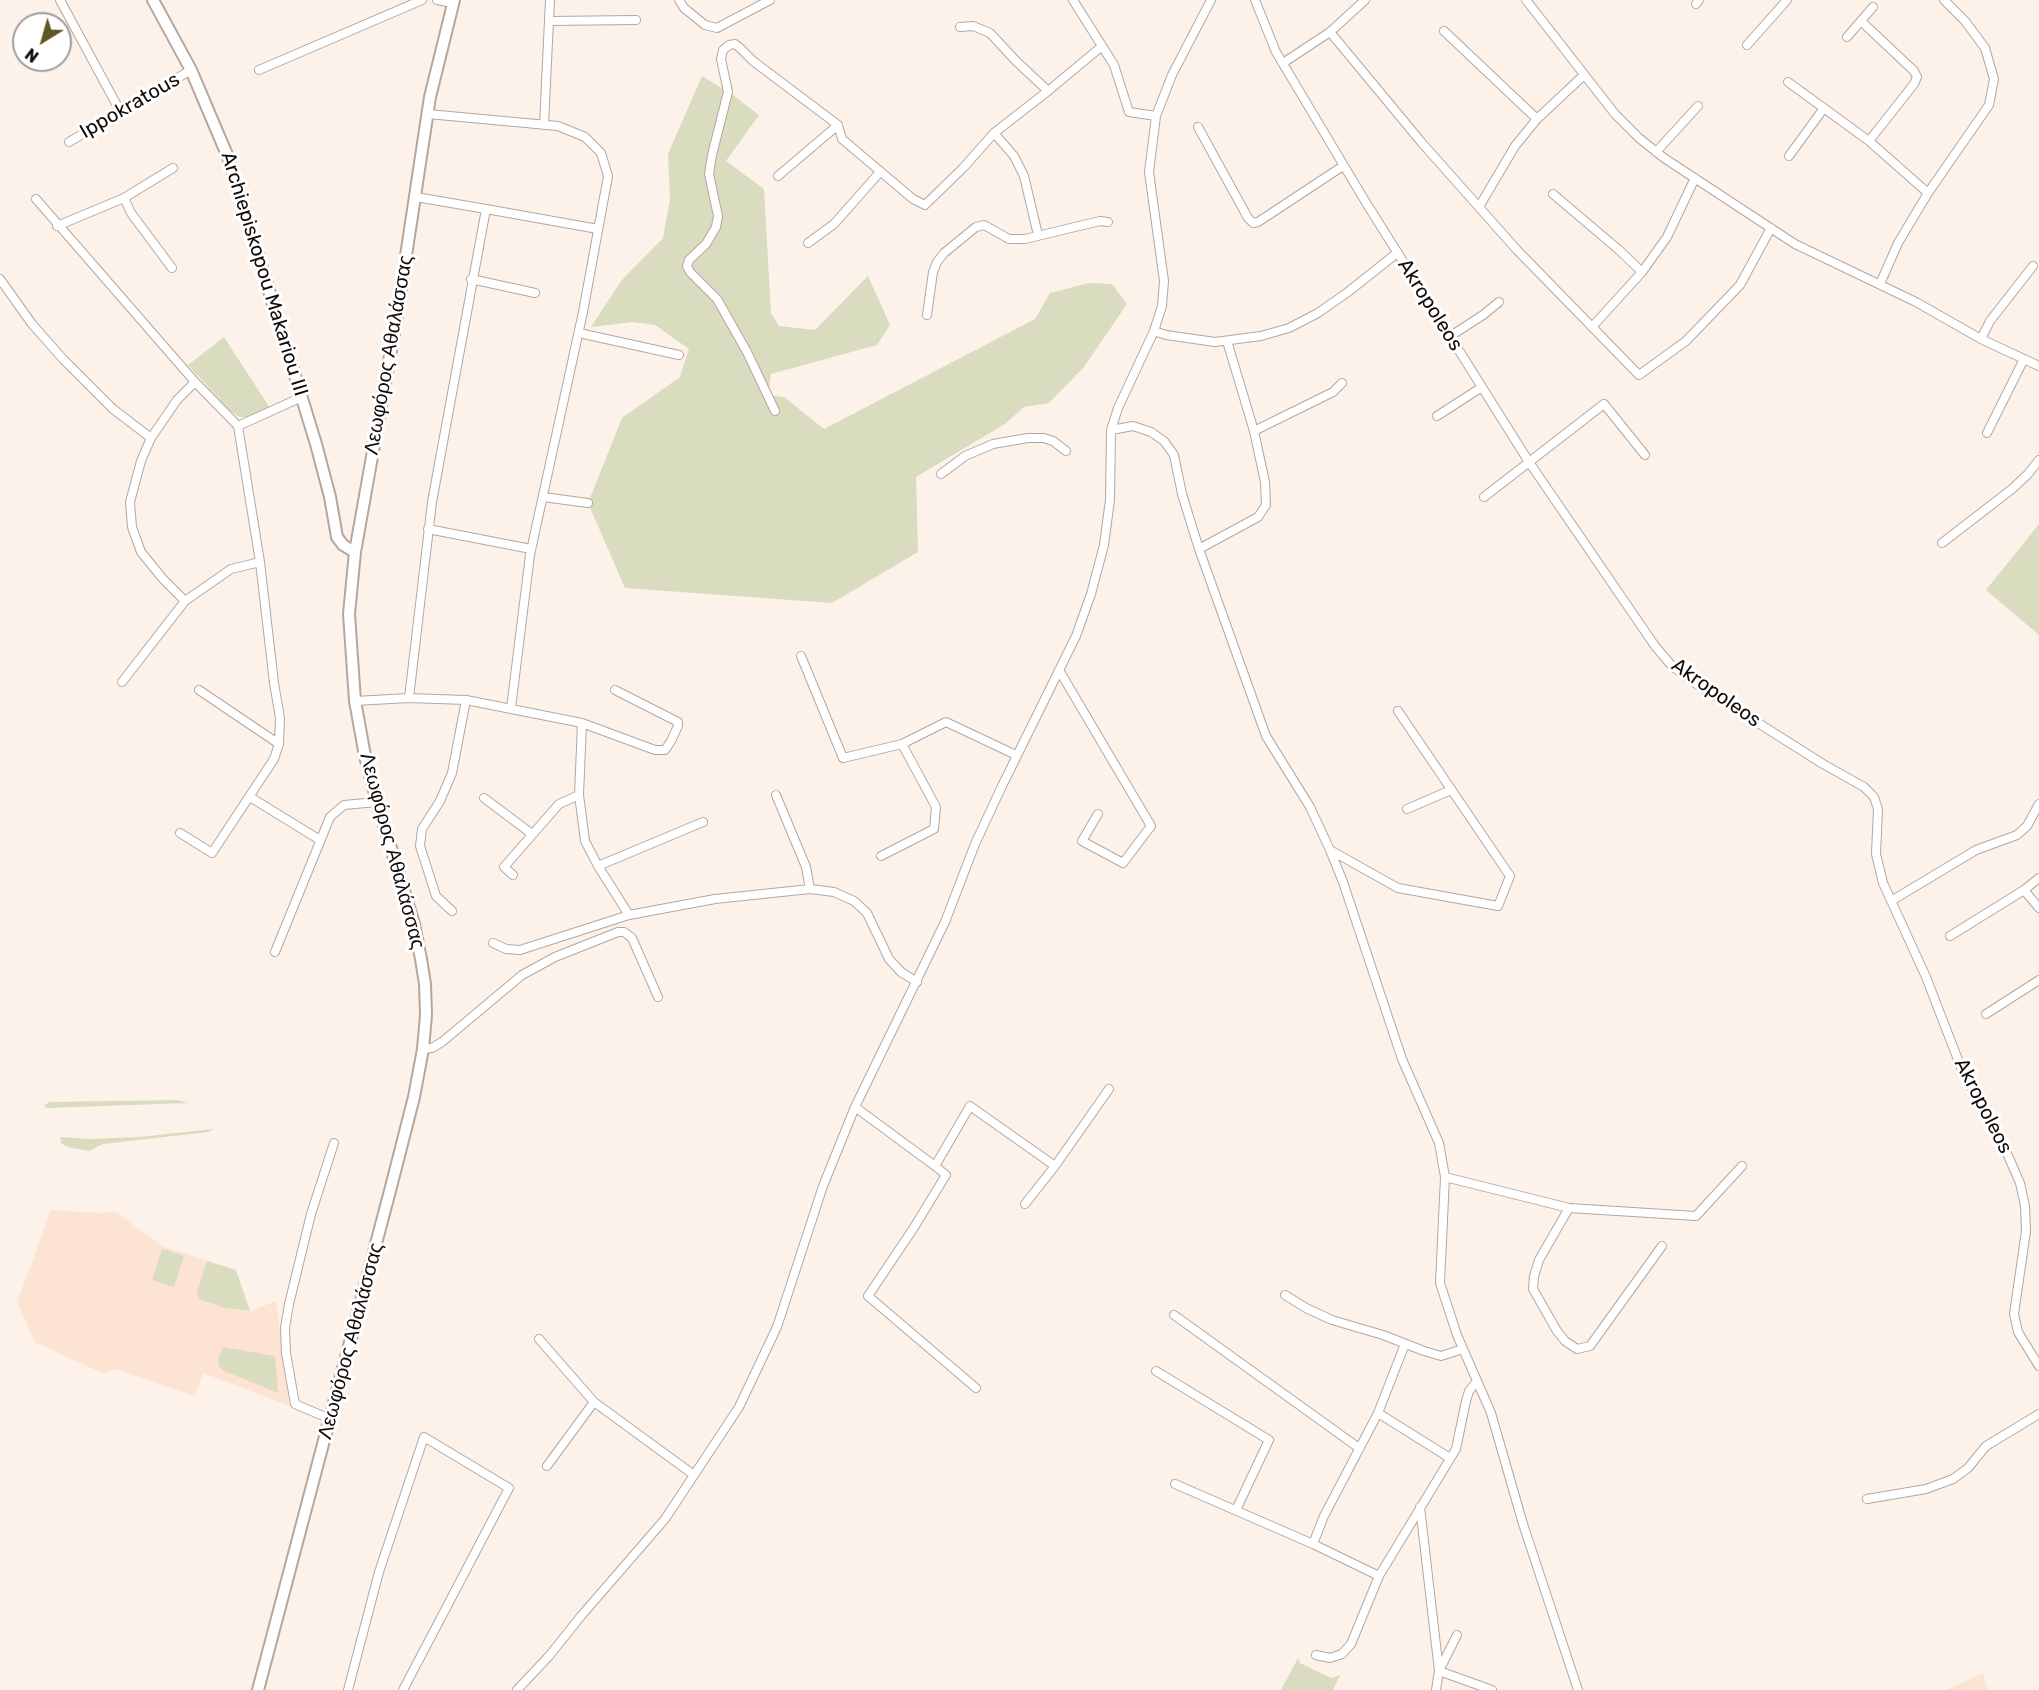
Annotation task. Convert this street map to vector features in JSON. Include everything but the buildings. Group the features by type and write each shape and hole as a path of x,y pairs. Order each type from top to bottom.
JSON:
{"main road":[{"name":"Archiepiskopou Makariou III","path":"153,0 191,70 228,158 302,397 330,497 337,537 343,545 355,552"},
{"name":"Λεωφόρος Αθαλάσσας","path":"258,1690 414,1097 423,1049 426,1015 421,959 414,924 365,756 355,701 349,614 355,552 396,322 430,98 453,1"}],"street":[{"path":"60,0 120,111"},
{"path":"259,70 422,0"},
{"path":"436,0 453,1"},
{"path":"544,125 550,0"},
{"path":"679,0 684,8 705,25 717,28 770,0"},
{"path":"517,1690 549,1656 665,1519 739,1407 777,1327 823,1186 855,1107 945,922 975,844 1016,755 1076,636 1091,594 1104,544 1110,500 1111,430 1118,408 1154,331 1162,306 1164,281 1149,172 1156,116 1172,75 1211,0"},
{"path":"1283,63 1330,32 1365,0"},
{"path":"1526,0 1615,114 1656,152 1799,246 1880,284 1981,339 2039,366"},
{"path":"1747,45 1787,0"},
{"path":"1880,284 1898,243 1928,193 1989,105 1994,79 1985,48 1965,21 1944,0"},
{"name":"Akropoleos","path":"1254,1 1270,40 1343,166 1529,462 1645,633 1672,666 1698,685 1870,792 1876,802 1878,809 1876,854 1883,883 1926,977 1962,1070 2002,1142 2020,1184 2025,1206 2026,1231 2014,1314 2018,1332 2039,1366"},
{"path":"1077,2 1101,47 1114,65 1129,112 1156,116"},
{"path":"1847,36 1873,7"},
{"path":"549,21 636,20"},
{"path":"1861,21 1914,71 1917,77 1869,141"},
{"path":"960,27 973,26 990,33 1048,91"},
{"path":"1444,31 1537,119"},
{"path":"1330,32 1422,143 1517,250 1639,375 1686,341 1740,285 1771,228"},
{"path":"775,411 747,352 717,299 690,272 687,266 689,260 706,244 716,227 718,216 709,174 728,92 721,59 723,50 735,44 753,61 838,125 842,139 880,172 913,199 925,204 964,167 994,133 1101,47"},
{"name":"Ippokratous","path":"69,141 191,70"},
{"path":"1479,207 1515,146 1537,119 1584,75"},
{"path":"1788,82 1869,141 1928,193"},
{"path":"1656,152 1698,106"},
{"path":"1789,156 1824,108"},
{"path":"428,114 558,126 585,137 601,153 608,176 579,333 531,549 511,708"},
{"path":"778,176 838,125"},
{"path":"1198,127 1248,219 1253,223 1258,222 1343,166"},
{"path":"994,133 1014,156 1024,176 1038,236"},
{"path":"57,226 124,198 173,168"},
{"path":"807,243 834,224 880,172"},
{"path":"1592,327 1642,272 1667,237 1695,178"},
{"path":"1553,194 1619,249 1642,272"},
{"path":"416,197 598,229"},
{"path":"124,198 131,213 172,268"},
{"path":"36,199 57,226 195,382 238,426 260,562 280,718 279,744 274,759 212,854 180,833"},
{"path":"409,698 428,529 471,279 486,209"},
{"path":"927,315 933,272 937,262 944,253 976,227 984,225 1009,239 1025,239 1100,221 1108,222"},
{"path":"1154,331 1166,335 1215,342 1261,336 1289,328 1318,313 1397,253"},
{"path":"1981,339 1990,321 2033,266"},
{"path":"0,279 32,324 63,359 113,409 151,438"},
{"path":"471,279 535,294"},
{"path":"1449,337 1499,302"},
{"path":"579,333 679,355"},
{"path":"1200,549 1258,517 1266,506 1265,482 1254,431 1227,341"},
{"path":"1987,433 2024,359"},
{"path":"185,601 141,552 132,527 130,502 141,460 151,438 177,399 195,382"},
{"path":"1254,431 1333,393 1342,383"},
{"path":"1437,416 1482,387"},
{"path":"238,426 302,397"},
{"path":"1484,497 1604,404 1645,455"},
{"path":"1111,430 1133,426 1150,432 1164,441 1174,455 1182,494 1200,549 1266,736 1310,807 1343,882 1402,1059 1438,1143 1445,1177 1440,1283 1463,1349 1491,1413 1523,1524 1578,1690"},
{"path":"941,474 965,456 993,444 1044,438 1053,441 1066,451"},
{"path":"1942,543 2012,489 2039,460"},
{"path":"543,497 588,503"},
{"path":"428,529 531,549"},
{"path":"122,682 185,601 231,569 260,562"},
{"path":"801,656 843,758 902,744 946,722 1016,755"},
{"path":"1059,670 1151,826 1123,863 1082,841 1098,814"},
{"path":"199,690 279,744"},
{"path":"355,701 409,698 466,700 582,723 655,750 665,750 678,722 615,690"},
{"path":"452,911 436,896 420,846 422,829 440,801 452,773 466,700"},
{"path":"1330,850 1398,888 1498,906 1510,876 1398,711"},
{"path":"582,723 579,795 585,841 629,915"},
{"path":"881,856 934,829 936,807 902,744"},
{"path":"1407,809 1451,790"},
{"path":"513,875 504,867 559,804 579,795"},
{"path":"776,795 806,867 810,889"},
{"path":"250,797 320,840"},
{"path":"484,798 532,834"},
{"path":"275,952 330,817 344,805 377,802"},
{"path":"1891,901 1976,850 2017,835 2027,826 2039,804"},
{"path":"598,866 703,822"},
{"path":"1950,936 2024,890 2039,878"},
{"path":"493,942 506,949 520,951 629,915 715,899 810,889 834,892 854,901 867,913 889,959 901,972 917,982"},
{"path":"2024,890 2039,908"},
{"path":"423,1049 432,1048 442,1042 522,975 555,957 618,932 624,932 632,938 658,997"},
{"path":"1986,1014 2039,980"},
{"path":"1025,1204 1055,1166 1109,1089"},
{"path":"935,1166 970,1106 1055,1166"},
{"path":"855,1107 946,1175 868,1296 976,1388"},
{"path":"330,1419 295,1404 286,1353 285,1328 311,1214 334,1143"},
{"path":"1445,1177 1569,1208 1696,1216 1742,1166"},
{"path":"1569,1208 1539,1260 1533,1289 1557,1331 1565,1341 1577,1349 1590,1346 1662,1246"},
{"path":"1285,1295 1332,1320 1441,1356 1463,1349"},
{"path":"1174,1315 1359,1448"},
{"path":"539,1339 594,1402 694,1475"},
{"path":"1313,1544 1324,1516 1378,1413 1406,1344"},
{"path":"1156,1371 1269,1440 1236,1510"},
{"path":"1316,1655 1329,1658 1342,1654 1351,1644 1379,1576 1456,1449 1469,1391 1477,1381"},
{"path":"547,1466 594,1402"},
{"path":"1378,1413 1450,1458"},
{"path":"1867,1499 1926,1489 1953,1479 1968,1468 1986,1446 2039,1414"},
{"path":"350,1689 379,1572 424,1437 508,1488 403,1690"},
{"path":"1175,1484 1313,1544 1379,1576"},
{"path":"1420,1507 1439,1671 1436,1690"},
{"path":"1439,1671 1457,1635"},
{"path":"1439,1671 1492,1690"}],"shaded area":[{"path":"51,1210 116,1212 162,1246 236,1270 250,1311 276,1301 290,1406 203,1373 195,1396 115,1369 104,1374 35,1342 17,1302"},
{"path":"1983,1673 1988,1690 1946,1690"}],"green space":[{"path":"702,76 733,95 759,115 726,161 764,189 771,313 779,326 815,330 868,276 890,325 877,345 771,374 768,395 784,397 824,429 1035,319 1050,293 1089,283 1112,284 1127,304 1084,367 1049,403 1024,407 1005,424 916,477 918,552 832,603 625,588 588,503 622,418 680,377 689,349 655,325 633,322 591,327 621,281 663,238 670,199 668,154"},
{"path":"224,337 270,408 249,417 239,417 229,410 188,365"},
{"path":"2039,524 2039,635 1986,590"},
{"path":"178,1100 188,1103 47,1108 44,1105 50,1102"},
{"path":"214,1129 208,1132 103,1144 89,1151 68,1147 61,1143 60,1137 89,1139 139,1137"},
{"path":"162,1249 184,1256 174,1287 152,1280"},
{"path":"207,1261 236,1270 250,1311 225,1308 199,1299 197,1292"},
{"path":"223,1347 275,1356 278,1393 222,1370 218,1360"},
{"path":"1298,1658 1300,1663 1331,1678 1340,1675 1333,1690 1281,1690"}]}
